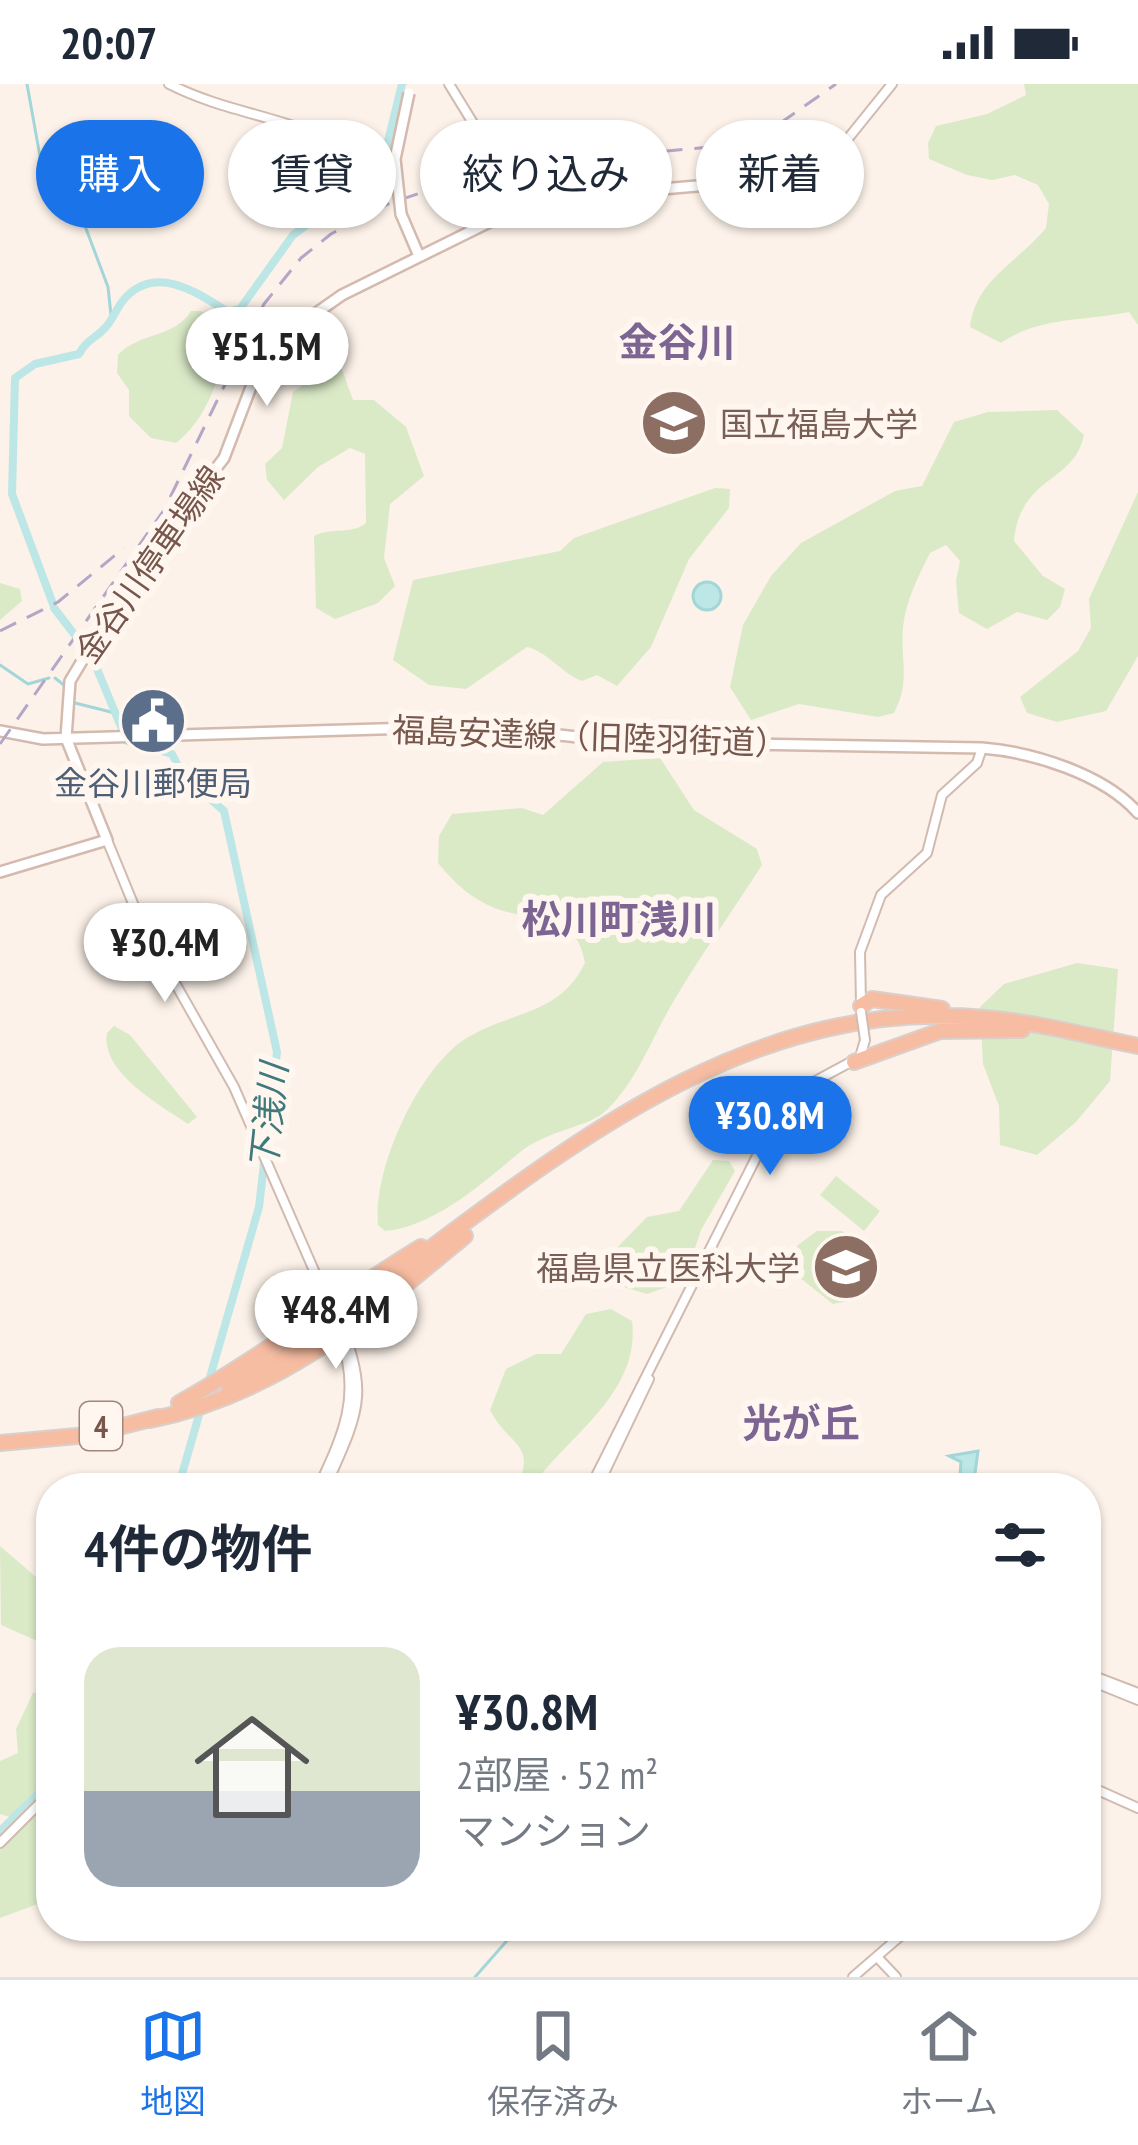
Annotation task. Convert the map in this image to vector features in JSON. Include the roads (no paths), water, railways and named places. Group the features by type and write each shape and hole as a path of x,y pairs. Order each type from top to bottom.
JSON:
{"highway":[{"path":"858,984 865,1006 1049,1028 1138,1048"},
{"path":"337,1330 348,1314 681,1078 761,1044 847,1024 932,1016 1049,1028"},
{"path":"192,1401 222,1389 330,1303 510,1196 653,1100 754,1053 885,1025 952,1022 1138,1048"},
{"path":"866,1042 882,1050 951,1030 1028,1030"},
{"path":"854,1062 904,1042"},
{"path":"192,1401 337,1330 510,1196"},
{"name":"4","path":"0,1440 88,1435 150,1420 192,1401"},
{"name":"4","path":"0,1440 98,1426 192,1401"}],"main road":[{"path":"410,88 394,159 401,214 419,256"},
{"name":"金谷川停車場線","path":"66,738 65,704 74,669 165,529 220,464 266,356 311,313 516,207 585,192 696,186"},
{"name":"福島安達線（旧陸羽街道）","path":"0,731 66,738 479,725 622,742 982,748 1011,752 1090,779 1138,814"},
{"path":"0,872 107,839 66,738"}],"street":[{"path":"169,84 207,103 270,120"},
{"path":"449,84 472,120"},
{"path":"863,120 892,84"},
{"path":"858,984 865,931 881,895 927,853 941,795 977,764 982,748"},
{"path":"107,839 141,923 223,1067 359,1373 358,1409 328,1473"},
{"path":"600,1473 778,1114 806,1086 854,1062 866,1042 865,1006"},
{"path":"1101,1682 1138,1697"},
{"path":"1101,1791 1138,1808"},
{"path":"0,1843 36,1807"},
{"path":"854,1977 896,1941"},
{"path":"878,1957 896,1977"}],"water":[{"path":"707,582 717,586 721,596 717,606 707,610 697,606 693,596 697,586"},
{"path":"978,1451 975,1473 960,1473 961,1462 949,1456"}],"waterway":[{"path":"27,84 41,162 73,194 108,287 111,315"},
{"name":"下浅川","path":"53,604 12,494 15,378 35,364 79,354 108,325 126,297 151,283 178,285 228,312 240,309 293,235 381,170 402,84"},
{"name":"下浅川","path":"54,608 74,634"},
{"name":"下浅川","path":"92,657 127,741 172,754 182,774 224,811 277,1052 259,1207 182,1473"},
{"path":"0,665 28,684 49,678"},
{"path":"55,678 65,686"},
{"path":"75,703 115,713"},
{"name":"下浅川","path":"0,1831 36,1796"},
{"path":"475,1977 507,1941"}],"railway":[{"path":"0,744 164,510 264,304 301,258 331,234 388,204 496,167 721,146 779,124 836,84"},
{"path":"0,631 58,602 124,548"}],"place":[{"name":"国立福島大学","path":"674,423"},
{"name":"金谷川郵便局","path":"153,721"},
{"name":"福島県立医科大学","path":"846,1267"}],"district":[{"name":"金谷川","path":"677,341"},
{"name":"松川町浅川","path":"619,918"},
{"name":"光が丘","path":"801,1422"}]}
